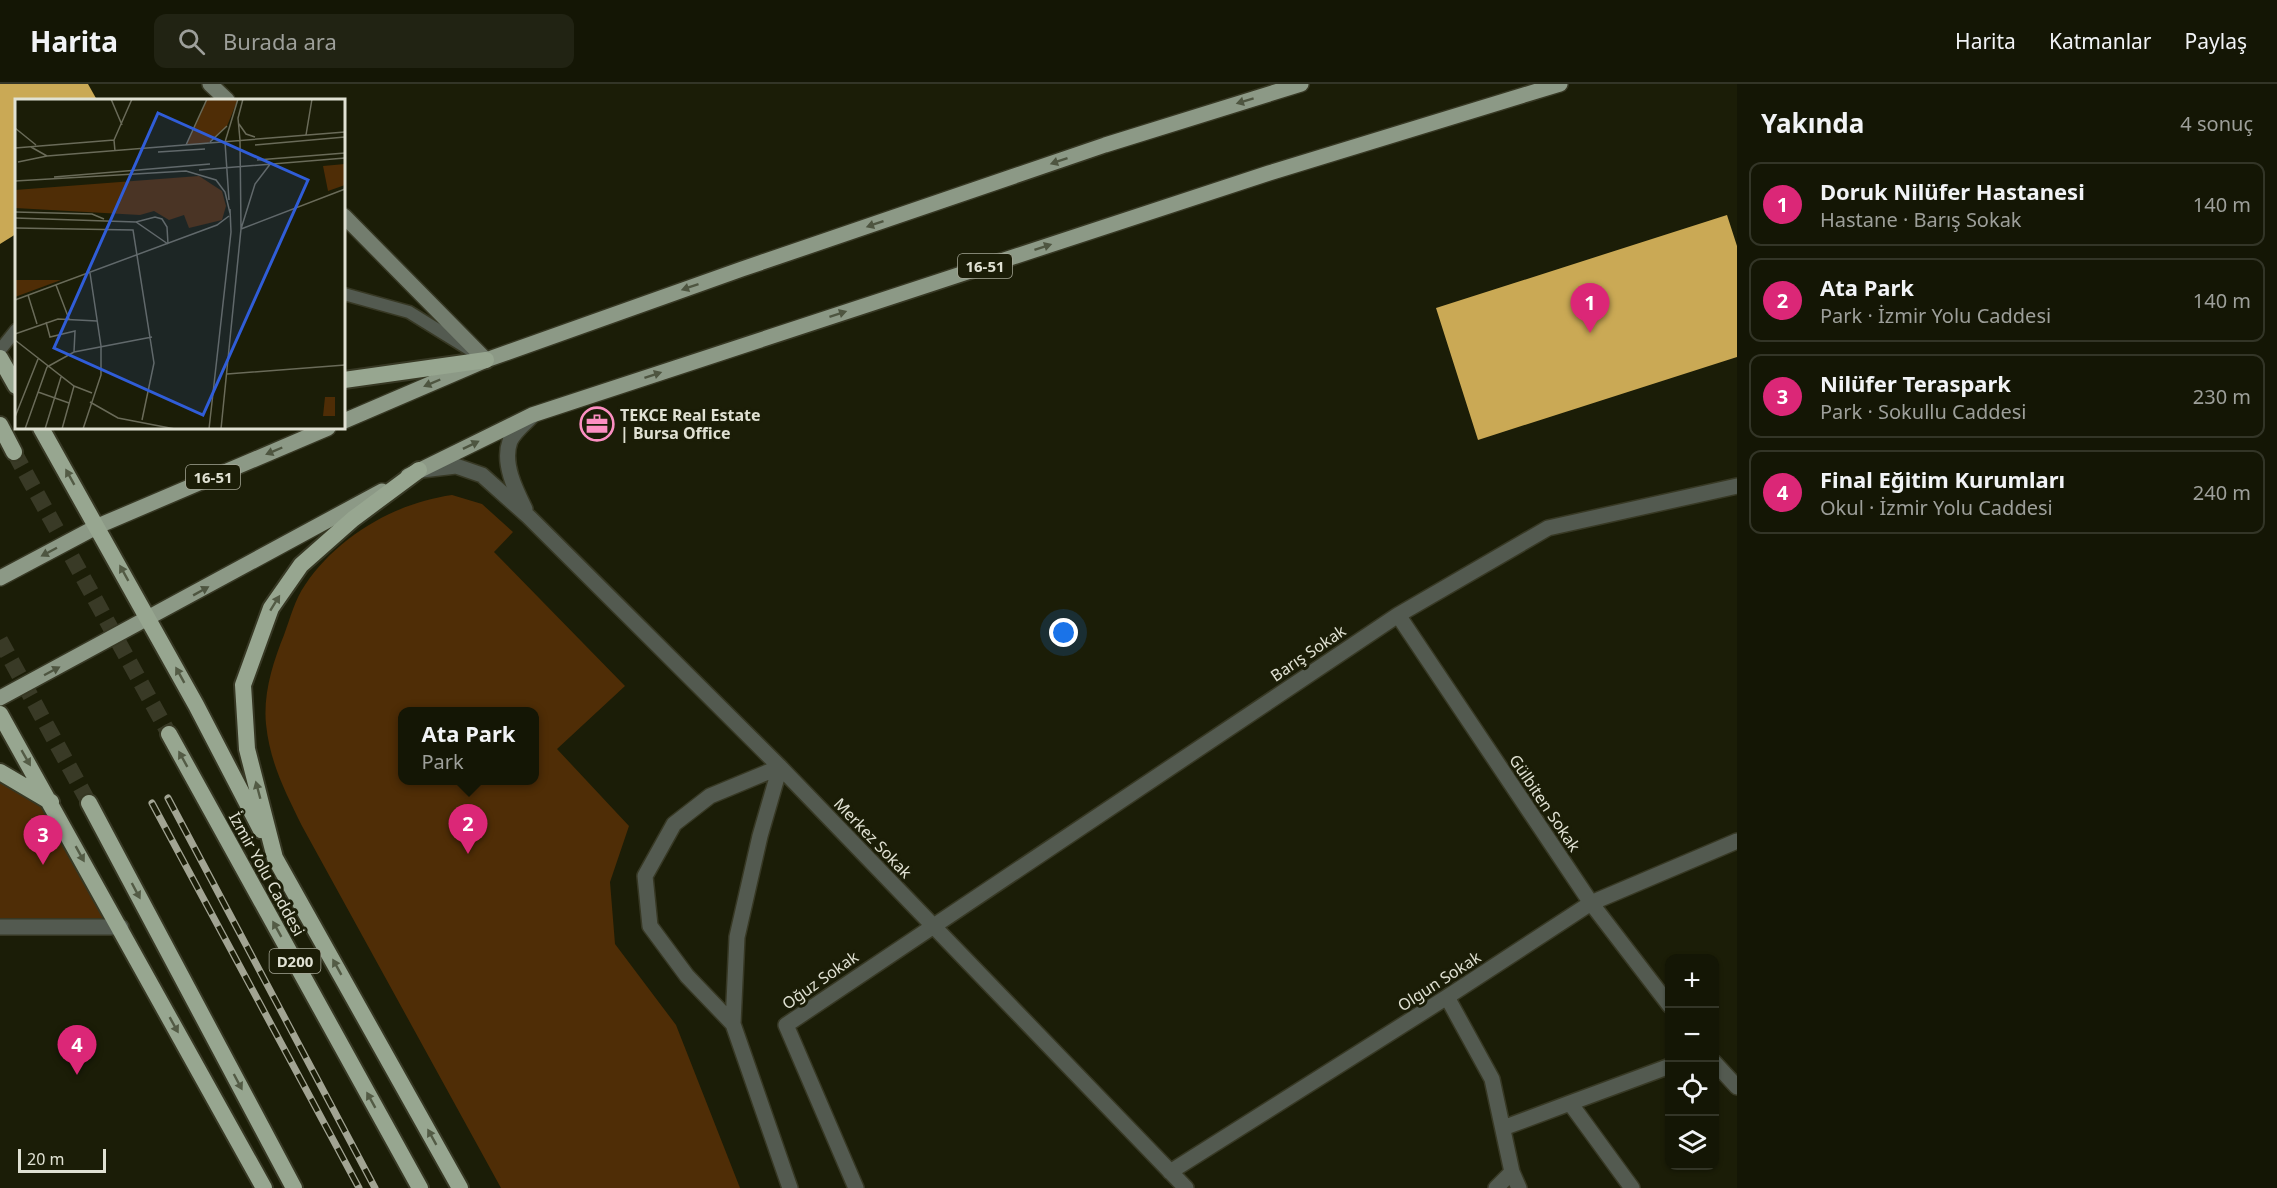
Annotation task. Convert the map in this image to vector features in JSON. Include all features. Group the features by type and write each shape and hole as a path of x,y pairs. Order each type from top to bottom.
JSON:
{"highway":[{"path":"0,356 15,360"},
{"path":"0,356 15,384"},
{"path":"345,380 486,360"},
{"path":"0,425 14,452"},
{"path":"42,429 150,619 275,858 460,1188"},
{"path":"275,858 247,749 243,685 254,650 271,608 301,565 353,519 418,470"},
{"path":"0,714 52,803 264,1188"},
{"name":"İzmir Yolu Caddesi","path":"169,734 420,1188"},
{"path":"0,772 52,803"},
{"path":"89,803 294,1188"}],"main road":[{"path":"210,84 226,99"},
{"path":"345,421 486,360 1105,145 1301,84"},
{"name":"16-51","path":"418,470 532,415 1258,177 1560,84"},
{"path":"345,217 486,360"},
{"name":"16-51","path":"98,526 326,429"},
{"path":"0,698 150,619 418,470"},
{"path":"0,579 98,526"}],"street":[{"path":"529,517 514,488 507,457 511,439 532,415"},
{"path":"418,470 456,466 482,475 529,517"},
{"name":"Barış Sokak","path":"932,925 1398,615 1548,528 1737,486"},
{"name":"Merkez Sokak","path":"529,517 780,767 1186,1188"},
{"name":"Gülbiten Sokak","path":"1398,615 1591,903 1665,999"},
{"path":"780,767 760,836 737,937 733,1024 790,1188"},
{"path":"733,1024 687,976 650,926 645,876 674,824 710,796 780,767"},
{"name":"Olgun Sokak","path":"1170,1172 1448,997 1591,903 1737,841"},
{"name":"Oğuz Sokak","path":"856,1188 786,1025 932,925"},
{"path":"0,927 121,927"},
{"path":"1448,997 1492,1079 1512,1172 1519,1188"},
{"path":"1719,1067 1737,1087"},
{"path":"1503,1128 1665,1068"},
{"path":"1570,1103 1632,1188"},
{"path":"1496,1188 1512,1172"}],"lane":[{"path":"345,294 409,312 486,360"},
{"path":"0,350 15,331"}],"shaded area":[{"path":"452,495 482,504 513,532 494,552 625,686 557,749 629,826 610,882 615,944 676,1025 740,1188 501,1188 302,826 284,789 271,751 265,713 267,690 273,667 298,596 318,567 351,537 389,514"},
{"path":"0,772 52,803 121,927 0,927"}],"building":[{"path":"0,84 88,84 96,99 15,99 15,235 0,244"},
{"path":"1727,215 1737,246 1737,357 1478,440 1436,308"}],"tunnel":[{"path":"14,452 169,734"},
{"path":"0,640 89,803"}],"railway":[{"path":"168,798 375,1188"},
{"path":"152,803 359,1188"}],"place":[{"name":"Doruk Nilüfer Hastanesi","path":"1590,333"},
{"name":"TEKCE Real Estate | Bursa Office","path":"597,424"},
{"name":"Ata Park","path":"468,854"},
{"name":"Nilüfer Teraspark","path":"43,865"},
{"name":"Final Eğitim Kurumları","path":"77,1075"}]}
